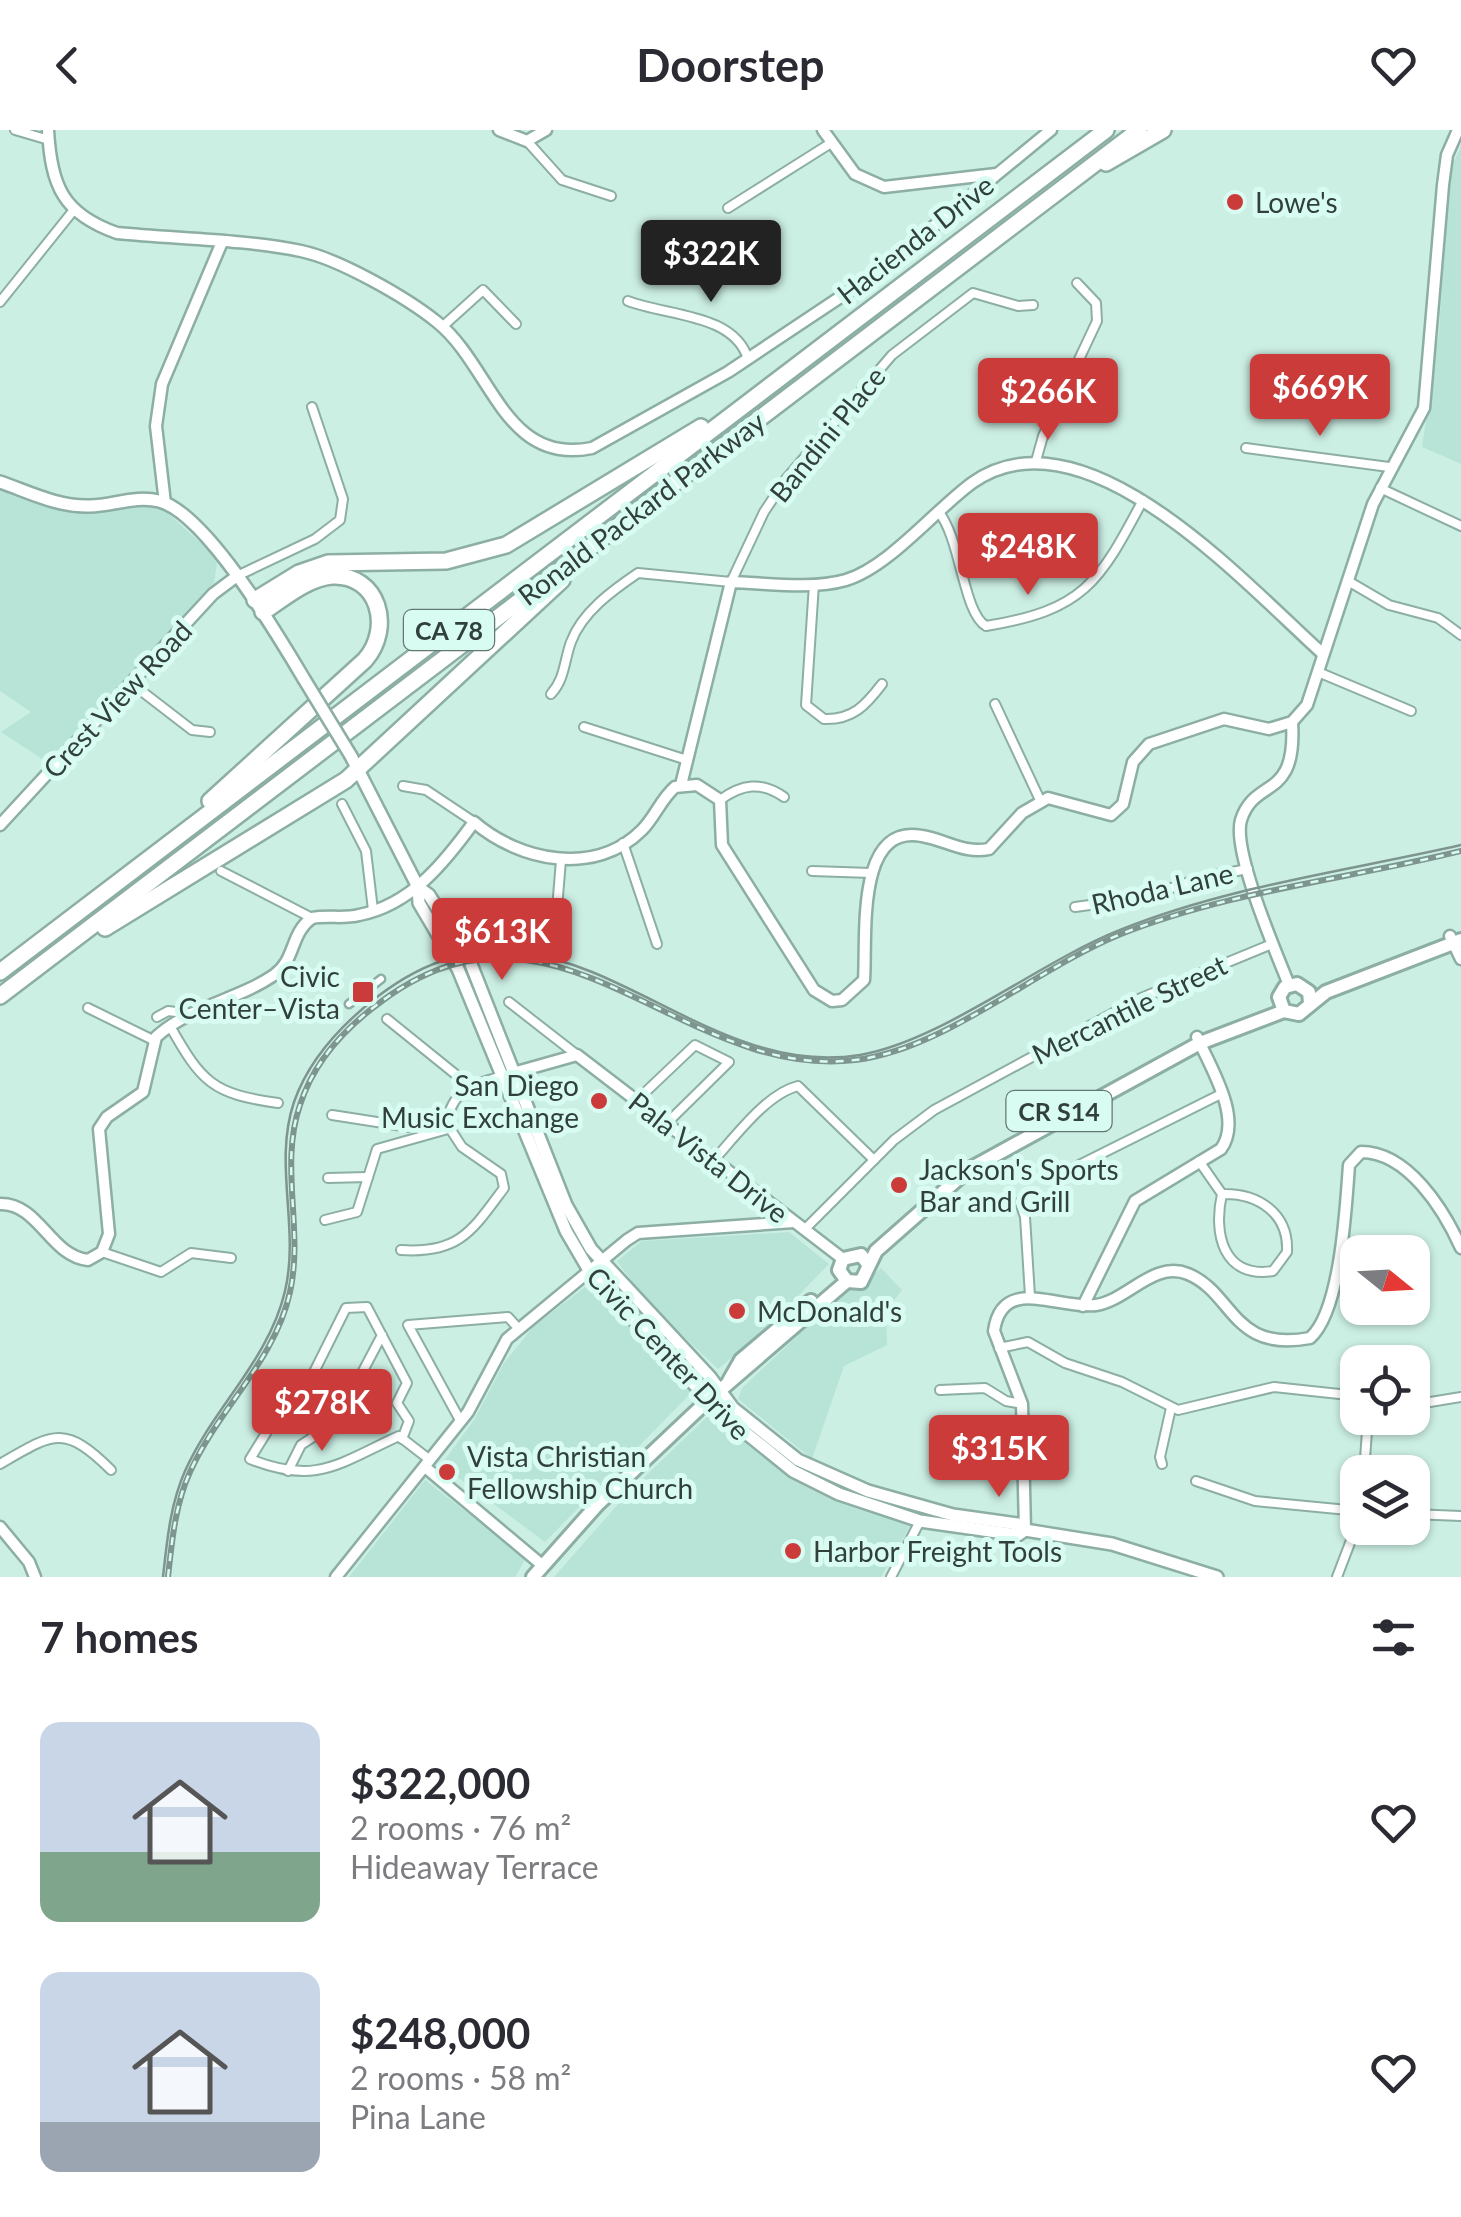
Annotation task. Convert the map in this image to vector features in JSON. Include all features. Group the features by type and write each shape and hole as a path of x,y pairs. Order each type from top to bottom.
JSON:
{"highway":[{"path":"1006,207 1088,130"},
{"name":"Ronald Packard Parkway","path":"0,972 1106,130"},
{"name":"Ronald Packard Parkway","path":"0,996 1139,130"},
{"path":"1084,172 1118,159 1163,130"},
{"path":"259,606 299,573 328,563 446,561 506,544 769,386"},
{"path":"49,960 356,762 663,492"},
{"path":"129,874 354,671 372,652 380,635 376,602 364,586 347,578 314,580 259,606"}],"main road":[{"path":"0,482 69,504 140,499 165,502"},
{"name":"Civic Center Drive","path":"165,502 207,538 259,606 356,762 418,887 419,903 453,958 566,1205 603,1262 724,1385 753,1427 802,1462 881,1496 953,1515 1018,1524 1025,1530 1112,1544 1217,1577"},
{"name":"CR S14","path":"1198,1040 1284,1011 1300,1014 1308,996 1320,988 1456,938"},
{"path":"1289,984 1308,996"},
{"name":"CR S14","path":"533,1577 597,1505 724,1385 732,1369 843,1270 863,1258 968,1170 1198,1040 1268,1007 1289,984"},
{"path":"1279,997 1284,1011"},
{"name":"Civic Center Drive","path":"508,1075 544,1184 590,1272 708,1400 761,1449 793,1471 839,1494 920,1520 1018,1535 1025,1530"},
{"name":"CR S14","path":"843,1270 863,1280 863,1258"},
{"path":"920,1520 930,1514 953,1515"}],"street":[{"path":"14,130 48,135 55,176 73,211 89,224 117,233 222,242 324,258 442,327 483,290 516,324"},
{"path":"499,130 526,141 562,180 611,196"},
{"path":"526,141 546,130"},
{"path":"823,130 854,174 884,187 997,174"},
{"name":"Hacienda Drive","path":"442,327 531,441 564,452 592,448 748,360 878,272 1050,130"},
{"path":"403,786 426,790 509,848 561,860 623,843 643,830 666,795 681,786 708,789 720,800 722,845 743,884 782,933 814,990 832,1000 851,996 864,980 871,874 880,845 896,836 934,838 964,850 989,848 1040,800 1057,800 1106,816 1115,813 1125,801 1133,762 1149,744 1224,720 1269,729 1292,722 1304,710 1380,488 1424,408 1443,185 1447,155 1458,130"},
{"path":"728,208 831,143"},
{"path":"0,302 73,211"},
{"path":"165,502 156,426 161,387 222,242"},
{"path":"1036,462 1043,436 1097,321 1096,303 1076,283"},
{"name":"Bandini Place","path":"681,786 731,582 764,512 786,479 914,334 972,293 1032,305"},
{"path":"628,301 724,329 740,342 748,360"},
{"path":"236,576 316,540 340,520 342,499 312,407"},
{"path":"1246,448 1389,468"},
{"path":"552,694 560,684 578,628 600,602 638,573 731,582 814,584 859,575 987,474 1036,462 1070,468 1144,500 1324,654"},
{"path":"1380,488 1461,526"},
{"path":"938,511 955,538 975,616 986,626 1056,608 1098,580 1144,500"},
{"name":"Crest View Road","path":"0,825 213,594 236,576"},
{"path":"1348,581 1389,605 1438,618 1461,635"},
{"path":"814,584 806,706 824,719 851,715 865,706 882,684"},
{"path":"1318,672 1410,711"},
{"path":"131,683 192,730 210,732"},
{"path":"995,704 1040,800"},
{"path":"1289,984 1272,944 1239,833 1242,817 1289,767 1292,722"},
{"path":"584,727 687,760"},
{"path":"720,800 742,786 756,785 784,797"},
{"path":"342,804 366,851 373,910"},
{"path":"221,871 312,918 358,916 418,887 444,862 474,822"},
{"path":"623,843 657,944"},
{"path":"546,935 556,932 561,860"},
{"name":"Rhoda Lane","path":"1076,907 1142,898 1204,877 1248,869"},
{"path":"812,871 871,874"},
{"path":"0,1204 24,1211 72,1256 88,1260 102,1252 109,1234 99,1129 107,1116 143,1092 154,1040 170,1026 274,975 288,964 296,934 312,918"},
{"path":"1456,938 1461,959"},
{"name":"Mercantile Street","path":"804,1230 874,1160 934,1110 1140,998 1272,944"},
{"path":"349,1004 381,978"},
{"name":"Pala Vista Drive","path":"509,1002 804,1230 843,1270"},
{"path":"88,1008 154,1040"},
{"path":"157,1017 168,1011 193,1014"},
{"path":"387,1019 470,1086"},
{"path":"170,1026 190,1060 225,1094 278,1102"},
{"path":"1083,1306 1134,1201 1220,1150 1230,1133 1221,1094 1198,1040"},
{"path":"636,1101 695,1045 729,1062 666,1124"},
{"path":"401,1250 442,1250 460,1241 504,1188 501,1174 462,1147 448,1126 454,1098 470,1086 576,1055"},
{"path":"713,1161 766,1107 788,1088 798,1086 874,1160"},
{"path":"1054,1177 1221,1094"},
{"path":"332,1116 409,1127 448,1126"},
{"path":"325,1220 358,1212 377,1149 448,1126"},
{"path":"1025,1530 1022,1404 994,1331 1004,1306 1022,1296 1083,1306 1111,1301 1158,1273 1176,1271 1200,1282 1238,1324 1256,1333 1293,1341 1310,1338 1325,1319 1346,1230 1348,1165 1361,1152 1386,1158 1414,1179 1448,1218 1461,1248"},
{"path":"1199,1161 1222,1194 1218,1234 1228,1258 1254,1273 1273,1271 1287,1252 1281,1218 1264,1204 1222,1194"},
{"path":"328,1178 368,1177"},
{"path":"1020,1202 1030,1296"},
{"path":"336,1577 460,1422 491,1364 518,1328 638,1233 794,1222"},
{"path":"102,1252 161,1272 191,1253 231,1258"},
{"path":"382,1335 345,1405 338,1408 309,1394 306,1388 346,1308 367,1307 382,1335 407,1383 398,1403 409,1421 402,1439"},
{"path":"460,1422 408,1325 508,1317 518,1328"},
{"path":"999,1348 1028,1342 1064,1363 1122,1382 1171,1408 1209,1405 1274,1388 1340,1394"},
{"path":"940,1390 985,1388 1006,1401 1022,1404"},
{"path":"1430,1402 1461,1396"},
{"path":"300,1402 281,1409 250,1459 288,1471 316,1474 399,1436 542,1565"},
{"path":"1162,1464 1171,1408"},
{"path":"288,1471 301,1444 339,1420"},
{"path":"0,1464 42,1440 61,1436 86,1444 111,1470"},
{"path":"1196,1482 1256,1501 1340,1509"},
{"path":"1430,1515 1461,1516"},
{"path":"890,1577 920,1520"},
{"path":"0,1527 29,1562 35,1577"},
{"path":"1337,1577 1349,1545"}],"shaded area":[{"path":"1461,147 1461,464 1422,447 1439,333 1449,171"},
{"path":"0,489 72,512 142,505 164,510 212,553 217,563 214,583 50,764 1,732 31,712 0,691"},
{"path":"789,1232 829,1264 766,1329 718,1369 646,1301 617,1261 642,1241"},
{"path":"881,1268 902,1290 886,1311 887,1345 844,1366 812,1459 738,1399 742,1388 847,1289 862,1285"},
{"path":"593,1281 694,1390 545,1542 441,1465 474,1420 504,1363 533,1327"},
{"path":"711,1413 787,1475 910,1526 881,1577 554,1577 627,1494"},
{"path":"425,1480 526,1558 515,1577 349,1577"}],"tram line":[{"path":"163,1577 173,1510 185,1471 267,1339 285,1291 290,1244 286,1149 294,1102 308,1071 328,1044 377,997 443,960 504,951 563,961 735,1038 796,1055 860,1055 924,1034 1088,944 1161,915 1246,891 1461,845"}],"railway":[{"path":"168,1577 178,1510 190,1472 272,1340 290,1292 295,1245 292,1151 300,1105 333,1046 382,1001 445,967 505,958 562,968 732,1041 792,1058 855,1060 922,1041 1089,949 1162,919 1247,896 1461,851"}],"place":[{"name":"Lowe's","path":"1235,202"},
{"name":"Civic Center–Vista","path":"363,992"},
{"name":"San Diego Music Exchange","path":"599,1101"},
{"name":"Jackson's Sports Bar and Grill","path":"899,1185"},
{"name":"McDonald's","path":"737,1311"},
{"name":"Vista Christian Fellowship Church","path":"447,1472"},
{"name":"Harbor Freight Tools","path":"793,1551"}]}
